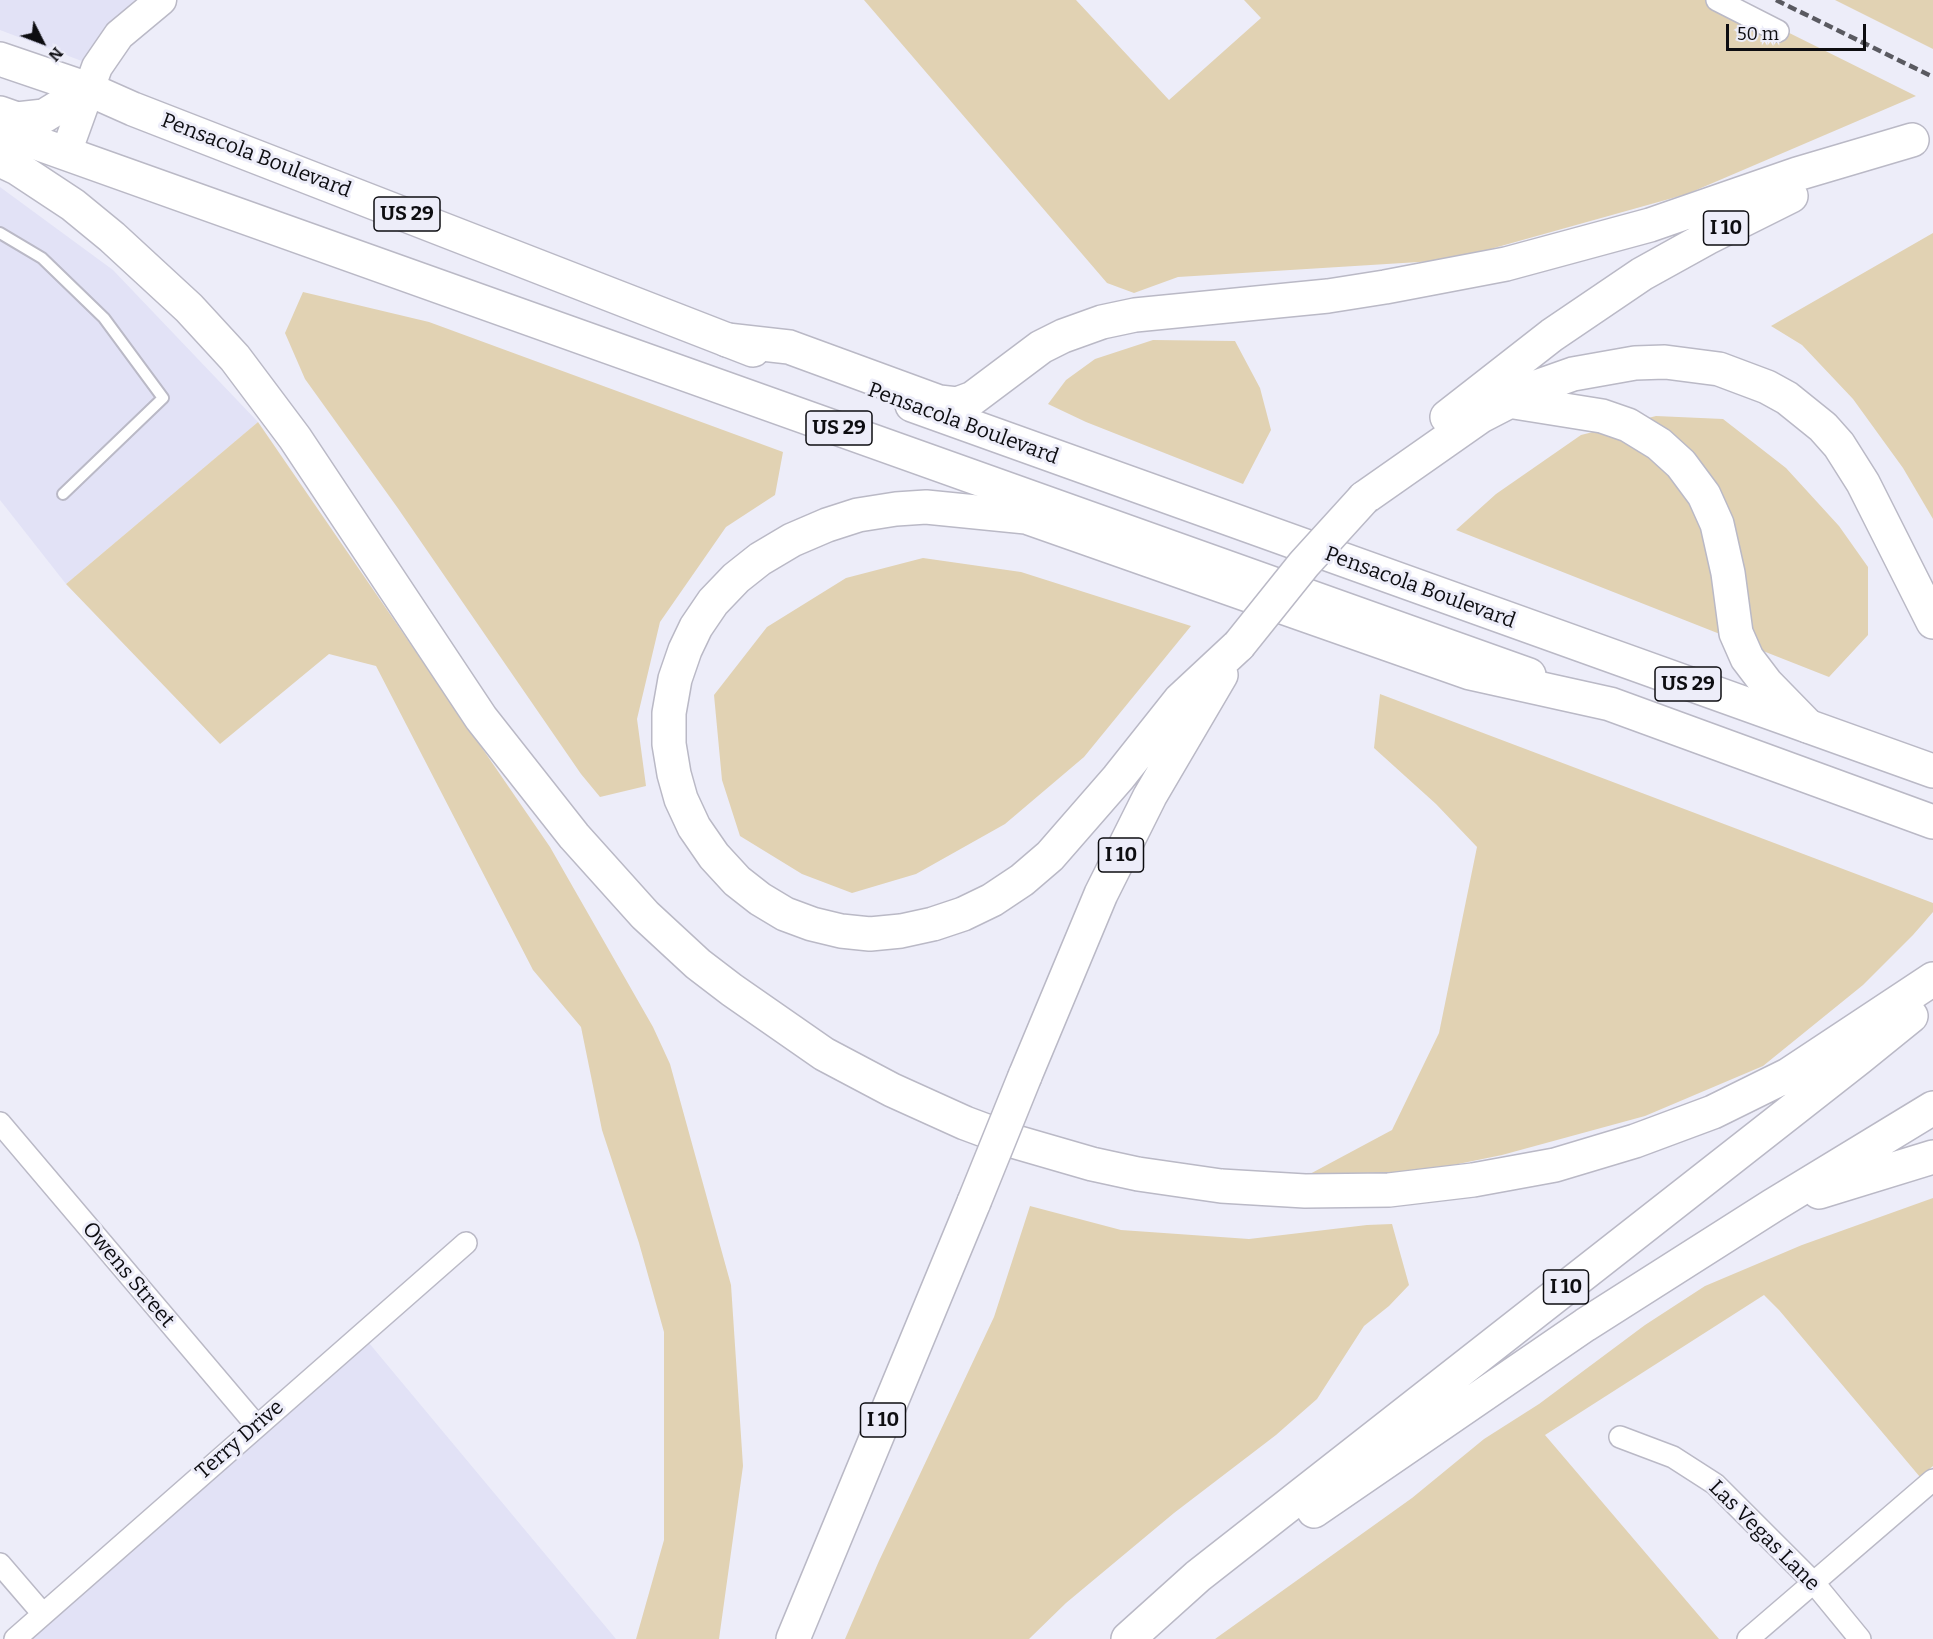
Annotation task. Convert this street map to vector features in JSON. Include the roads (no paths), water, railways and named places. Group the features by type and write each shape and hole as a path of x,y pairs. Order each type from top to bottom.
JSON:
{"main road":[{"name":"Pensacola Boulevard","path":"0,59 88,89 133,110 727,340 1933,771"},
{"path":"0,112 17,118 44,116 88,89"},
{"name":"US 29","path":"0,129 1610,704 1933,822"},
{"path":"727,340 789,347 939,402 957,404 973,398 1041,347 1094,324 1135,315 1284,301 1351,292 1506,264 1650,225 1797,174 1922,135"},
{"name":"I 10","path":"793,1639 1101,894 1150,796 1239,645 1304,564 1364,498 1434,427 1552,335 1642,274 1754,214 1922,135"},
{"path":"0,160 17,168 73,206 112,237 189,308 234,358 295,438 481,718 574,837 645,915 698,964 792,1033 858,1073 957,1120 1016,1142 1092,1164 1138,1174 1221,1186 1305,1191 1389,1190 1473,1180 1555,1165 1635,1141 1713,1112 1788,1075 1933,979"},
{"path":"1364,498 1481,416 1539,386 1573,374 1635,363 1665,362 1719,369 1767,387 1787,398 1817,421 1839,445 1852,463 1933,622"},
{"path":"1508,401 1602,416 1628,425 1659,444 1681,464 1704,495 1717,525 1728,573 1737,633 1747,658 1766,683 1808,726"},
{"path":"1239,645 1180,700 1118,778 1050,856 1022,880 992,900 963,914 922,927 870,934 841,931 785,914 760,899 736,881 714,856 694,827 681,799 674,774 669,744 669,713 675,679 696,627 713,602 736,578 760,559 792,540 826,525 858,515 896,508 926,507 1026,517 1470,673 1610,704"},
{"name":"I 10","path":"1128,1639 1198,1576 1859,1058 1933,997"},
{"path":"1198,1576 1296,1523 1585,1325 1772,1206 1933,1108"},
{"path":"1772,1206 1933,1157"}],"street":[{"path":"66,153 97,67 110,46 119,35 161,0"},
{"path":"1717,0 1778,31"},
{"name":"Owens Street","path":"0,1123 257,1426"},
{"name":"Terry Drive","path":"15,1639 466,1243"},
{"name":"Las Vegas Lane","path":"1620,1437 1673,1458 1715,1484 1814,1583 1860,1639"},
{"path":"1748,1639 1933,1480"},
{"path":"0,1564 43,1614"}],"lane":[{"path":"0,233 42,258 104,318 163,398 63,494"}],"railway":[{"path":"1776,0 1933,77"}]}
